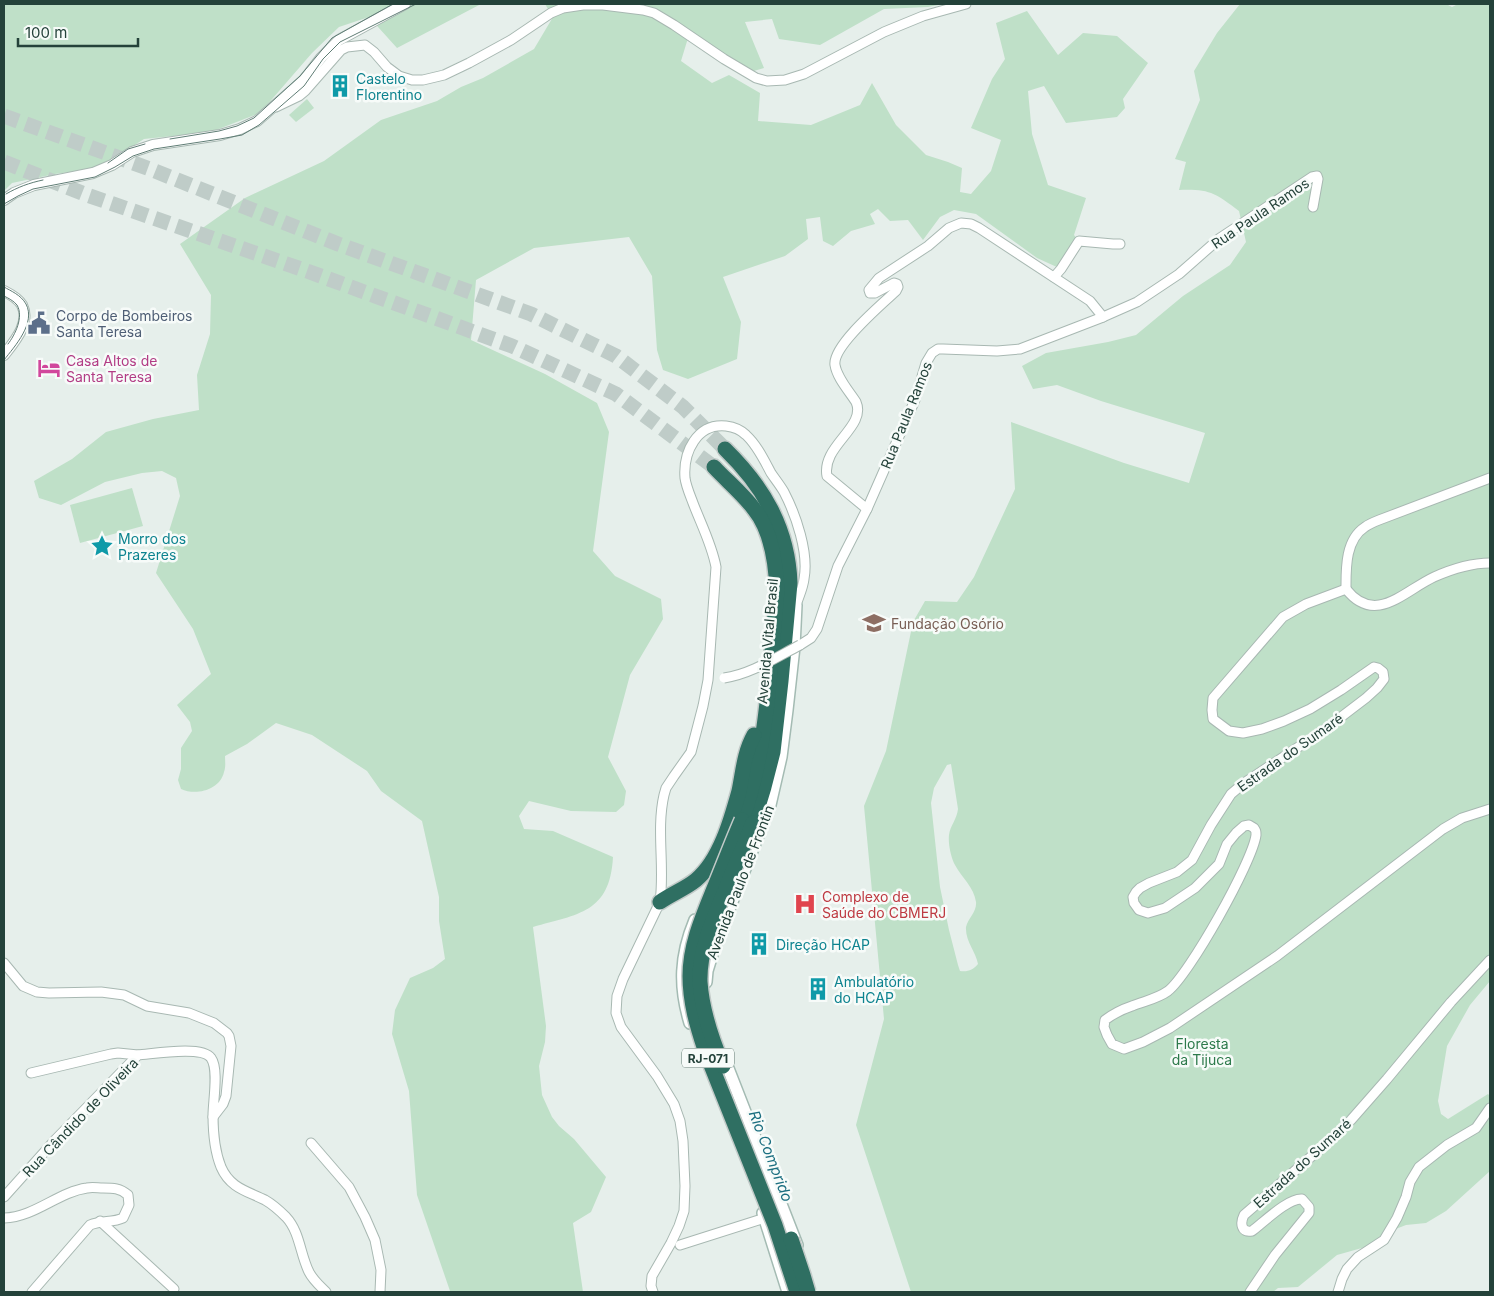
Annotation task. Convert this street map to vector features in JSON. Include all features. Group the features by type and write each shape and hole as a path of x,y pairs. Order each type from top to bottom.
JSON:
{"highway":[{"name":"Avenida Vital Brasil","path":"724,449 749,474 761,491 776,520 786,546 790,583 773,752 762,795 747,822"},
{"name":"Avenida Vital Brasil","path":"714,467 755,509 767,534 775,563 777,591 765,725 747,822"},
{"path":"761,491 782,518 792,541 796,554 797,569 796,604"},
{"path":"731,839 741,803 754,735 775,563"},
{"path":"660,902 694,882 712,863 726,833 739,790 745,756 754,735"},
{"name":"RJ-071","path":"747,822 698,930 692,949 690,974 691,1000 697,1028 775,1225 796,1292"},
{"name":"RJ-071","path":"747,822 708,931 702,959 700,981 704,1009 714,1046 791,1240 808,1292"}],"main road":[{"name":"Avenida Paulo de Frontin","path":"796,604 794,647 781,757 770,805 715,945 706,980 710,1016 715,1034 814,1292"},
{"name":"Avenida Paulo de Frontin","path":"731,839 690,933 684,951 681,978 693,1034 765,1218 788,1292"},
{"path":"731,839 752,847"},
{"path":"765,1218 784,1212"}],"street":[{"path":"4,200 14,193 34,185 93,174 132,152 240,129 257,122 304,80 321,58 339,40 405,4"},
{"path":"270,110 299,96 341,50 347,47 365,45 399,76 412,80 423,80 444,75 469,63 511,40 551,13 563,8 603,5 654,13 724,59 756,78 768,81 785,80 804,74 884,32 923,16 966,4"},
{"name":"Rua Paula Ramos","path":"708,680 740,675 811,638 817,629 838,566 867,509 915,400 926,363 932,353 938,349 990,351 1020,349 1103,317 1136,302 1179,274 1220,238 1312,177 1317,176 1312,207"},
{"path":"867,509 827,476 826,469 829,457 856,418 858,407 837,373 834,358 846,340 896,292 897,284 892,283 872,294 870,293 872,286 879,278 928,246 949,228 961,222 980,228 1090,301 1103,317"},
{"path":"1054,277 1079,241 1120,244"},
{"path":"4,290 22,305 24,318 18,337 4,355"},
{"path":"652,1292 652,1276 671,1243 684,1211 683,1141 680,1121 674,1104 657,1076 621,1027 616,1013 617,996 660,902 662,890 660,838 664,795 666,788 692,752 708,680 716,567 685,478 687,456 691,446 698,435 708,428 720,426 734,427 746,434 784,491 796,519 803,551 805,572 796,604"},
{"path":"1490,478 1364,527 1356,536 1347,558 1346,589 1352,598 1362,603 1380,605 1392,602 1441,574 1476,563 1490,563"},
{"name":"Estrada do Sumaré","path":"1346,589 1306,604 1283,617 1214,698 1213,719 1229,731 1243,732 1262,729 1310,709 1374,667 1383,672 1384,679 1366,698 1324,730 1244,783 1231,794 1222,806 1192,860 1177,872 1149,882 1136,892 1134,903 1139,910 1148,913 1165,908 1195,888 1219,864 1227,844 1236,833 1244,826 1249,825 1254,828 1256,833 1249,857 1192,960 1180,978 1168,991 1105,1020 1104,1027 1112,1044 1124,1049 1143,1042 1170,1028 1277,956 1443,829 1462,818 1490,809"},
{"name":"Estrada do Sumaré","path":"1250,1292 1275,1256 1309,1213 1308,1207 1302,1199 1298,1199 1290,1202 1252,1231 1248,1232 1244,1229 1241,1221 1244,1215 1328,1142 1350,1120 1393,1073 1451,1002 1490,960"},
{"path":"4,963 23,986 37,992 101,992 124,995 147,1006 189,1013 214,1023 227,1033 231,1046 226,1096 223,1104 213,1117"},
{"name":"Rua Cândido de Oliveira","path":"4,1197 63,1132 138,1055 186,1051 207,1054 212,1059 214,1067 213,1117 221,1167 228,1179 237,1188 267,1201 286,1217 294,1229 309,1272 316,1283 326,1292"},
{"path":"32,1073 111,1054 138,1055"},
{"path":"1338,1292 1347,1269 1358,1256 1384,1240 1397,1218 1406,1198 1410,1182 1419,1166 1447,1145 1476,1128 1490,1108"},
{"path":"311,1143 349,1187 365,1217 375,1240 381,1270 380,1292"},
{"path":"4,1218 16,1217 37,1210 64,1196 87,1188 113,1188 122,1190 128,1195 129,1204 123,1218 112,1221 100,1221 90,1225 32,1292"},
{"path":"680,1245 765,1218"},
{"path":"100,1221 174,1289"}],"green space":[{"path":"4,4 481,4 397,48 369,17 339,27 312,53 260,113 211,132 144,139 99,168 55,174 12,183 4,191"},
{"path":"545,4 943,4 928,7 884,9 820,45 779,39 772,19 745,22 764,68 747,73 688,38 681,61 712,83 729,75 760,93 758,121 811,125 860,105 872,83 896,125 926,155 962,168 960,192 971,194 991,171 1001,140 971,128 992,79 1005,59 996,23 1027,11 1058,55 1083,33 1117,36 1148,63 1123,99 1125,108 1117,117 1066,123 1044,86 1028,91 1032,134 1048,185 1086,198 1074,235 1078,240 1059,268 1037,258 976,214 954,210 940,217 923,240 908,220 890,221 878,209 870,214 875,224 851,231 833,246 823,241 820,217 806,219 808,239 785,256 723,277 741,322 737,359 688,379 663,370 657,350 652,276 629,237 534,248 476,280 471,340 545,374 597,403 609,432 593,551 615,576 661,599 663,619 630,675 608,757 626,791 624,805 616,812 571,811 529,801 519,816 524,829 553,831 613,857 611,876 606,890 589,908 577,914 533,927 546,1026 545,1042 539,1066 542,1095 552,1117 559,1126 574,1139 606,1177 591,1212 573,1223 583,1292 452,1292 450,1291 417,1195 409,1091 392,1034 395,1010 410,978 433,968 445,959 439,921 439,897 422,821 381,791 367,771 312,735 276,723 247,744 225,756 225,768 222,778 213,787 193,792 181,789 178,780 181,769 181,748 192,731 190,722 177,705 211,674 193,629 156,573 180,496 176,478 162,471 142,473 105,482 61,505 39,498 34,481 72,459 106,432 153,419 199,410 197,375 210,334 211,295 180,244 245,198 324,161 381,120 437,101 534,49 553,17"},
{"name":"Floresta da Tijuca","path":"1240,4 1446,4 1452,7 1458,4 1490,4 1490,981 1470,1005 1447,1046 1438,1101 1441,1114 1448,1119 1488,1094 1490,1096 1490,1171 1446,1211 1426,1223 1406,1225 1388,1232 1376,1244 1337,1255 1298,1287 1278,1288 1273,1292 911,1292 856,1125 884,1019 864,806 886,751 913,622 925,601 957,602 974,577 1015,489 1011,422 1124,463 1189,483 1205,433 1101,401 1057,385 1033,389 1022,366 1046,353 1136,335 1183,296 1230,265 1246,242 1239,211 1212,193 1198,190 1179,190 1186,162 1175,159 1200,100 1194,71 1217,33","holes":["951,764 958,809 949,835 950,851 955,865 970,887 976,902 975,909 967,924 966,932 978,964 972,969 965,971 960,971 958,965 940,887 931,803 934,788 947,765"]},
{"path":"307,99 314,108 296,122 289,115"},
{"path":"132,488 143,526 80,543 70,505"}],"tunnel":[{"path":"4,116 150,169 338,244 531,314 616,356 683,407 725,449"},
{"path":"4,162 87,195 307,271 512,346 616,394 714,467"}],"tram line":[{"path":"170,139 219,131 237,126 254,118 300,76 332,38 393,4"},
{"path":"4,204 33,189 95,177 133,156 154,149 242,135 259,125 304,86 323,59 340,42 416,4"},
{"path":"108,163 128,149 145,144"},
{"path":"6,194 43,180"},
{"path":"4,287 21,298 26,304 28,311 28,319 23,334 4,360"},
{"path":"4,296 17,305 20,315 16,331 8,344"}],"place":[{"name":"Castelo Florentino","path":"340,86"},
{"name":"Corpo de Bombeiros Santa Teresa","path":"39,323"},
{"name":"Casa Altos de Santa Teresa","path":"49,368"},
{"name":"Morro dos Prazeres","path":"102,546"},
{"name":"Fundação Osório","path":"874,623"},
{"name":"Complexo de Saúde do CBMERJ","path":"805,904"},
{"name":"Direção HCAP","path":"759,944"},
{"name":"Ambulatório do HCAP","path":"818,989"}],"water label":[{"name":"Rio Comprido","path":"771,1156"}]}
